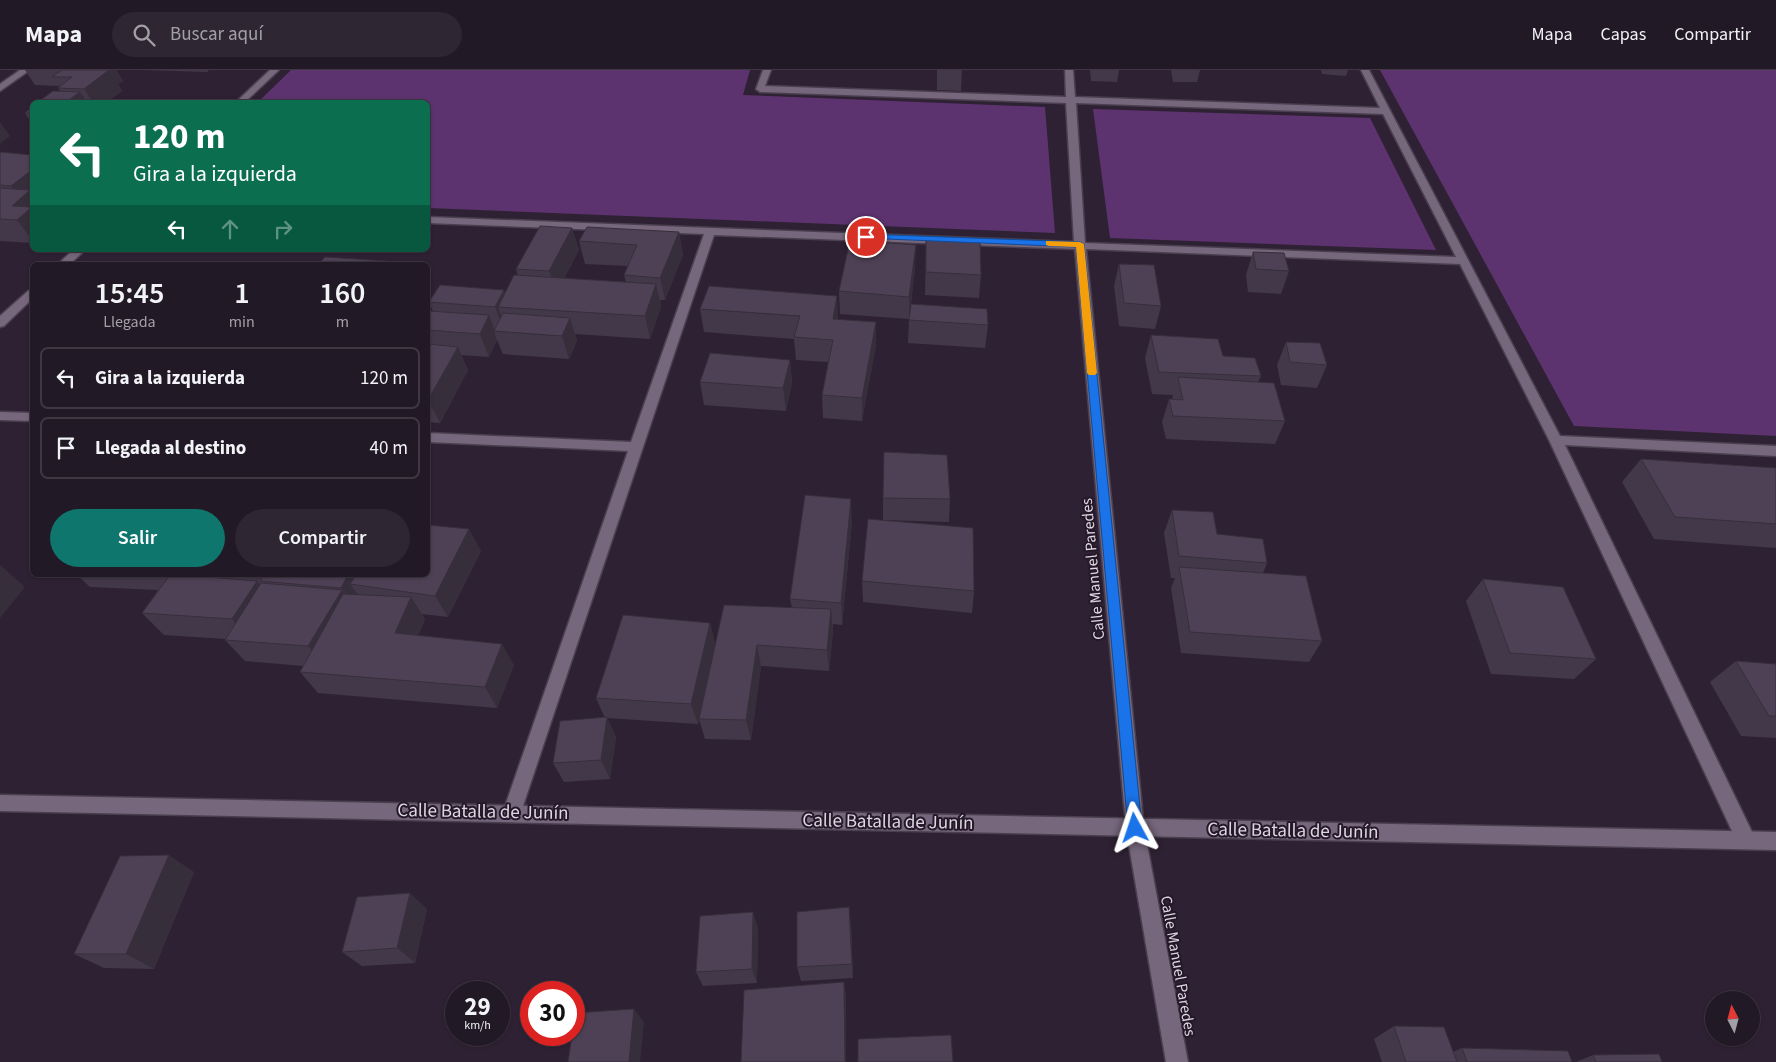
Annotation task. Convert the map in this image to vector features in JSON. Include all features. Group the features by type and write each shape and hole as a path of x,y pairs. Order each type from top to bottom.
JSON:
{"street":[{"path":"0,88 26,70"},
{"path":"242,100 275,70"},
{"path":"767,70 760,89 1385,111"},
{"name":"Calle Manuel Paredes","path":"1069,70 1080,244 1135,828 1177,1062"},
{"path":"1366,70 1385,111 1556,440 1746,840"},
{"path":"430,220 1464,260"},
{"path":"512,812 710,231"},
{"path":"66,262 77,252"},
{"path":"0,323 30,295"},
{"path":"0,416 30,417"},
{"path":"430,437 635,447"},
{"path":"1556,440 1776,451"},
{"name":"Calle Batalla de Junín","path":"1,804 512,812 1135,828 1776,841"}],"shaded area":[{"path":"291,70 750,70 743,95 1045,107 1055,233 430,208 430,100 260,100"},
{"path":"1380,70 1776,70 1776,436 1574,426"},
{"path":"1093,109 1370,118 1436,250 1110,238"}],"building":[{"path":"62,70 109,70 84,89 58,88 72,77 52,77"},
{"path":"53,91 80,92 69,100 41,100"},
{"path":"0,153 30,155 30,172 11,186 0,185"},
{"path":"0,188 30,190 12,206 30,207 30,209 17,220 0,219"},
{"path":"540,226 572,228 549,271 516,269"},
{"path":"587,227 679,232 660,278 624,275 637,245 579,241"},
{"path":"926,239 980,241 981,275 926,272"},
{"path":"850,240 916,245 909,297 839,291"},
{"path":"1253,252 1284,253 1289,271 1256,269"},
{"path":"325,257 386,261 385,262 321,262"},
{"path":"1119,264 1154,265 1161,306 1124,303"},
{"path":"514,275 656,284 645,316 498,307"},
{"path":"440,285 504,290 495,307 430,302"},
{"path":"709,286 837,296 833,319 876,322 862,398 822,395 833,340 794,337 800,316 700,309"},
{"path":"911,304 987,309 988,325 909,320"},
{"path":"430,311 489,315 480,334 430,330"},
{"path":"503,313 570,318 562,336 494,331"},
{"path":"1151,335 1218,339 1223,356 1255,358 1261,376 1159,372"},
{"path":"1286,342 1320,343 1327,365 1290,362"},
{"path":"430,344 458,347 430,396"},
{"path":"710,353 790,360 783,388 700,382"},
{"path":"1178,377 1274,383 1285,421 1173,416 1169,399 1183,400"},
{"path":"884,452 947,455 950,499 883,498"},
{"path":"1641,459 1776,468 1776,524 1675,517"},
{"path":"805,495 851,499 841,603 790,599"},
{"path":"1172,510 1213,512 1217,534 1263,539 1267,563 1179,556"},
{"path":"868,519 973,528 974,591 862,581"},
{"path":"430,525 469,529 435,596 350,584 355,577 430,577"},
{"path":"1179,567 1306,576 1322,641 1190,632"},
{"path":"169,577 206,577 257,581 232,619 142,613"},
{"path":"263,577 347,577 341,588 260,581"},
{"path":"1483,579 1563,587 1596,659 1510,653"},
{"path":"261,583 342,590 308,646 225,640"},
{"path":"343,594 411,597 395,633 502,644 485,687 300,672"},
{"path":"724,605 831,609 827,650 757,645 746,720 699,719"},
{"path":"623,615 710,623 691,704 596,698"},
{"path":"1736,661 1776,664 1776,716 1769,716"},
{"path":"607,717 601,760 553,763 560,721"},
{"path":"169,855 126,954 74,954 120,856"},
{"path":"410,893 397,948 342,952 357,897"},
{"path":"849,907 852,964 797,967 797,912"},
{"path":"753,912 752,969 696,972 700,916"},
{"path":"844,982 845,1062 741,1062 744,990"},
{"path":"634,1009 629,1062 568,1062 570,1046 585,1046 585,1012"},
{"path":"1394,1026 1444,1027 1457,1062 1406,1062"},
{"path":"951,1035 953,1062 858,1062 858,1039"},
{"path":"1462,1048 1568,1051 1572,1062 1467,1062"},
{"path":"1659,1054 1662,1062 1596,1062 1593,1055"}],"slow traffic":[{"path":"1049,243 1080,244 1092,373"}],"route":[{"path":"866,237 1080,244 1135,828"}]}
